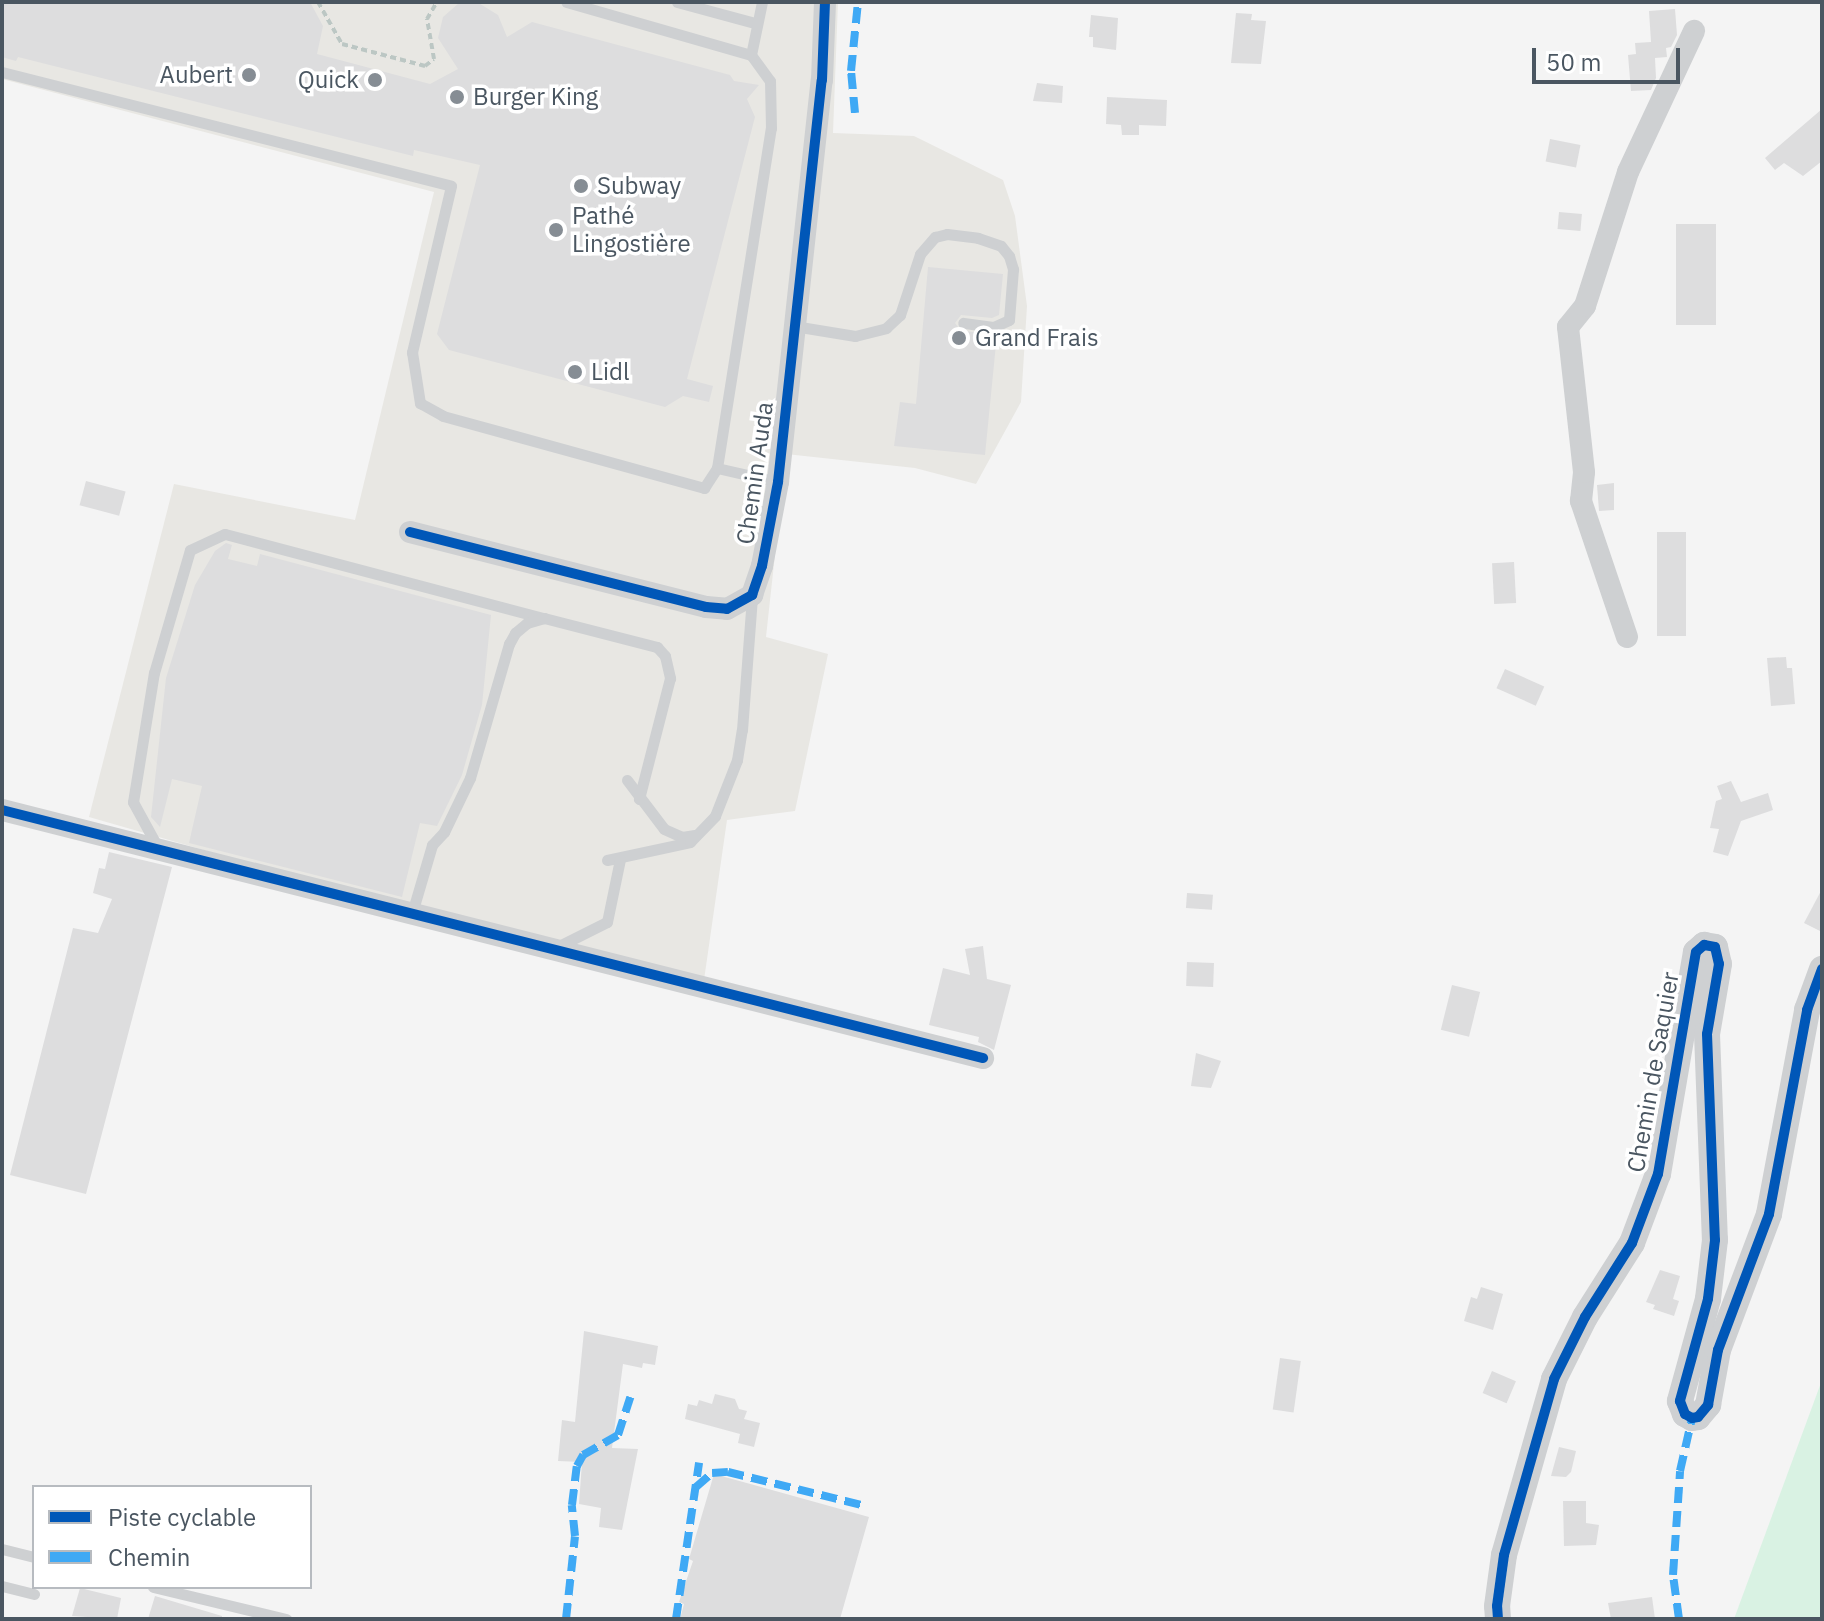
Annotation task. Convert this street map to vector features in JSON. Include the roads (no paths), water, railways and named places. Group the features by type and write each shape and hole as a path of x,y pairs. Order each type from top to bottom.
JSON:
{"street":[{"name":"Chemin Auda","path":"752,595 762,566 778,482 822,80 825,2"},
{"path":"1627,637 1581,501 1584,472 1568,327 1585,306 1628,172 1694,31"},
{"path":"410,532 706,607 727,609 752,595"},
{"path":"2,810 983,1058"},
{"name":"Chemin de Saquier","path":"1498,1619 1504,1555 1554,1379 1585,1317 1632,1243 1650,1199 1696,952 1704,945 1715,947 1719,964 1707,1034 1716,1215 1713,1269 1705,1311 1680,1401 1685,1414 1692,1418 1698,1417 1708,1405 1718,1350 1769,1214 1807,1010 1822,969"}],"lane":[{"path":"2,72 451,186 412,352 420,403 454,419 704,488 717,468 771,128 770,81 751,55 566,2"},
{"path":"677,2 755,23"},
{"path":"751,55 755,23 762,2"},
{"path":"793,326 855,336 886,328 900,315 926,244 947,234 978,238 1001,246 1009,256 1013,269 1009,320 993,327 963,323"},
{"path":"717,468 778,482"},
{"path":"159,850 133,802 154,673 190,550 225,534 657,647 665,656 670,678 639,799"},
{"path":"607,860 690,842 700,834 721,805 737,760 746,696 752,595"},
{"path":"412,913 432,845 444,832 470,778 509,644 521,627 544,618"},
{"path":"627,780 639,799 669,832 682,837 700,834"},
{"path":"555,948 607,922 620,859"},
{"path":"2,1549 32,1556"},
{"path":"2,1586 34,1594"},
{"path":"161,1589 286,1619"}],"place":[{"name":"Aubert","path":"249,75"},
{"name":"Quick","path":"375,80"},
{"name":"Burger King","path":"457,97"},
{"name":"Subway","path":"581,186"},
{"name":"Pathé Lingostière","path":"556,230"},
{"name":"Grand Frais","path":"959,338"},
{"name":"Lidl","path":"575,372"}]}
